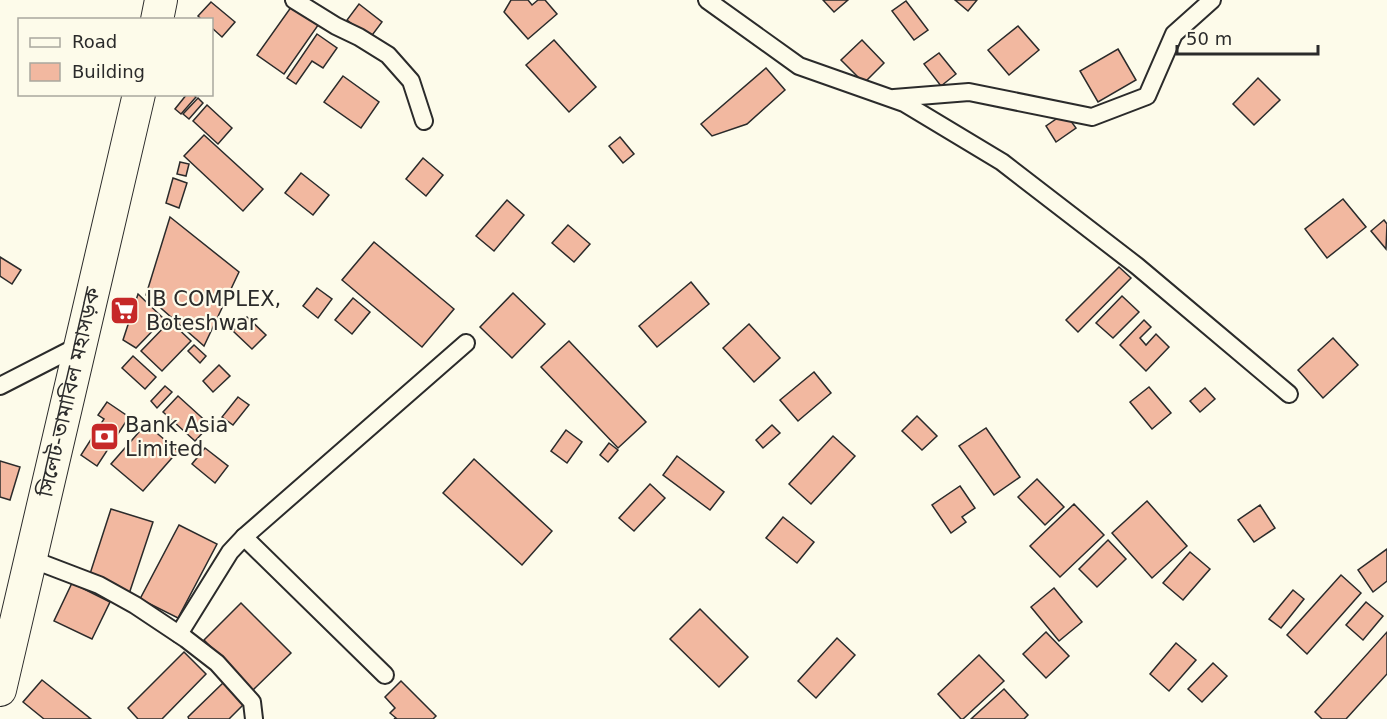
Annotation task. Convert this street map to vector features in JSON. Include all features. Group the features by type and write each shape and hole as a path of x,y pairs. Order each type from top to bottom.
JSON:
{"highway":[{"path":"157,18 161,0"},
{"name":"সিলেট-তামাবিল মহাসড়ক","path":"0,690 139,96"}],"street":[{"path":"294,0 388,55 411,81 424,121"},
{"path":"707,0 799,66 904,103 1002,162 1137,266 1290,394"},
{"path":"890,98 969,92 1092,117 1147,96 1174,34 1212,0"},
{"path":"179,634 230,552 244,537 466,343"},
{"path":"0,386 80,345"},
{"path":"244,537 385,675"},
{"path":"31,559 99,585 179,634 217,663 252,702 254,719"}],"building":[{"path":"511,0 528,0 532,5 538,0 545,0 557,14 528,39 504,12"},
{"path":"823,0 848,0 834,12"},
{"path":"955,0 977,0 968,11"},
{"path":"906,1 928,30 914,40 892,11"},
{"path":"211,2 235,22 222,37 213,29 213,18 198,16"},
{"path":"294,3 321,21 284,74 257,55"},
{"path":"359,4 382,22 370,38 347,20"},
{"path":"1018,26 1039,50 1009,75 988,50"},
{"path":"317,34 337,48 323,68 312,61 296,84 287,78"},
{"path":"554,40 596,87 569,112 526,65"},
{"path":"862,40 884,63 864,83 841,60"},
{"path":"1118,49 1136,80 1098,102 1080,71"},
{"path":"939,53 956,74 941,86 924,64"},
{"path":"766,68 785,90 747,124 712,136 701,124"},
{"path":"343,76 379,102 361,128 324,102"},
{"path":"1258,78 1280,100 1254,125 1233,104"},
{"path":"185,96 196,97 181,114 175,109"},
{"path":"198,98 203,103 189,119 183,114"},
{"path":"207,105 232,128 218,144 193,121"},
{"path":"1065,113 1076,128 1056,142 1046,126"},
{"path":"204,135 263,189 243,211 184,156"},
{"path":"620,137 634,154 623,163 609,146"},
{"path":"423,158 443,175 426,196 406,179"},
{"path":"180,162 189,164 186,176 177,174"},
{"path":"301,173 329,195 313,215 285,193"},
{"path":"173,178 187,183 179,208 166,203"},
{"path":"1343,199 1366,227 1327,258 1305,229"},
{"path":"507,200 524,215 494,251 476,236"},
{"path":"170,217 239,272 204,346 146,295"},
{"path":"1384,220 1387,224 1386,249 1371,231"},
{"path":"568,225 590,244 574,262 552,243"},
{"path":"374,242 454,309 422,347 342,280"},
{"path":"0,257 21,270 12,284 0,276"},
{"path":"1119,267 1131,278 1078,332 1066,320"},
{"path":"691,282 709,304 657,347 639,326"},
{"path":"317,288 332,299 318,318 303,306"},
{"path":"513,293 545,324 512,358 480,327"},
{"path":"138,294 164,319 136,348 123,340"},
{"path":"1122,296 1139,312 1113,338 1096,323"},
{"path":"353,298 370,312 352,334 335,320"},
{"path":"247,317 266,335 252,349 233,331"},
{"path":"1144,320 1151,327 1140,338 1146,345 1156,334 1169,347 1146,371 1120,345"},
{"path":"170,321 191,341 162,371 141,351"},
{"path":"749,324 780,358 754,382 723,348"},
{"path":"1333,338 1358,365 1323,398 1298,370"},
{"path":"569,341 646,422 618,448 541,367"},
{"path":"194,345 206,356 200,363 188,351"},
{"path":"133,356 156,377 145,389 122,368"},
{"path":"219,365 230,376 213,392 203,381"},
{"path":"814,372 831,393 798,421 780,400"},
{"path":"165,386 172,392 157,408 151,401"},
{"path":"1149,387 1171,413 1152,429 1130,402"},
{"path":"1205,388 1215,399 1200,412 1190,401"},
{"path":"178,396 210,425 195,441 163,412"},
{"path":"238,397 249,405 233,425 222,417"},
{"name":"Bank Asia Limited","path":"107,402 129,417 97,466 81,455 104,419 98,415"},
{"path":"917,416 937,436 922,450 902,431"},
{"path":"146,424 178,451 143,491 111,464"},
{"path":"772,425 780,433 763,448 756,440"},
{"path":"986,428 1020,477 994,495 959,446"},
{"path":"566,430 582,442 567,463 551,451"},
{"path":"833,436 855,456 811,504 789,484"},
{"path":"609,443 618,450 608,462 600,455"},
{"path":"205,448 228,466 215,483 192,464"},
{"path":"677,456 724,492 710,510 663,475"},
{"path":"474,459 552,531 522,565 443,493"},
{"path":"0,461 20,467 10,500 0,497"},
{"path":"1037,479 1064,507 1045,525 1018,497"},
{"path":"650,484 665,498 634,531 619,518"},
{"path":"960,486 975,508 962,517 966,522 951,533 932,505"},
{"path":"1147,501 1187,546 1152,578 1112,533"},
{"path":"1074,504 1104,535 1060,577 1030,546"},
{"path":"1260,505 1275,528 1254,542 1238,520"},
{"path":"111,509 153,522 129,594 88,580"},
{"path":"783,517 814,542 797,563 766,538"},
{"path":"179,525 217,544 178,618 140,599"},
{"path":"1108,540 1126,559 1097,587 1079,569"},
{"path":"1387,549 1387,581 1373,592 1358,570"},
{"path":"1190,552 1210,569 1183,600 1163,583"},
{"path":"1341,575 1361,593 1307,654 1287,635"},
{"path":"72,583 110,602 92,639 54,621"},
{"path":"1054,588 1082,622 1059,641 1031,607"},
{"path":"1293,590 1304,599 1281,628 1269,619"},
{"path":"1366,602 1383,616 1363,640 1346,625"},
{"path":"241,603 291,653 253,690 204,640"},
{"path":"700,609 748,657 719,687 670,639"},
{"path":"1046,632 1069,656 1046,678 1023,654"},
{"path":"1387,632 1387,674 1346,719 1322,719 1315,712"},
{"path":"837,638 855,655 816,698 798,681"},
{"path":"1176,643 1196,660 1169,691 1150,674"},
{"path":"184,652 206,674 162,719 138,719 128,708"},
{"path":"979,655 1004,681 961,719 938,694"},
{"path":"1213,663 1227,676 1202,702 1188,689"},
{"path":"42,680 91,719 44,719 23,702"},
{"path":"401,681 436,716 433,719 394,719 396,718 390,713 395,708 385,697"},
{"path":"224,682 245,703 229,719 189,719 188,717"},
{"path":"1004,689 1028,715 1024,719 971,719"}],"place":[{"name":"IB COMPLEX, Boteshwar","path":"125,311"},
{"name":"Bank Asia Limited","path":"104,437"}]}
